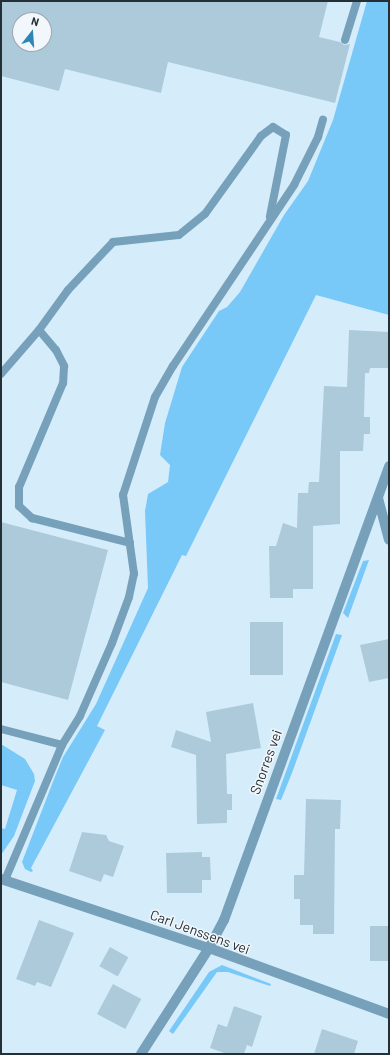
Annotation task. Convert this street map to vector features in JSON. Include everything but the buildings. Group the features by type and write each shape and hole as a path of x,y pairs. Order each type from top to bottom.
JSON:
{"street":[{"name":"Snorres vei","path":"141,1054 209,948 224,920 389,466"},
{"path":"378,498 389,540"},
{"name":"Carl Jenssens vei","path":"2,882 209,948 389,1014"}],"lane":[{"path":"345,40 356,1"},
{"path":"2,882 62,745 80,716 112,643 129,597 134,574 123,495 155,397 173,366 297,178 318,137 323,120"},
{"path":"1,374 39,330 68,290 113,242 180,235 205,214 261,136 273,127 286,135 269,221"},
{"path":"39,330 56,350 64,366 63,383 19,487 19,506 32,518 130,543"},
{"path":"1,729 62,745"}],"shaded area":[{"path":"367,1 389,1 389,315 316,295 186,556 182,555 97,726 105,730 31,868 33,871 31,872 25,869 22,862 63,757 96,704 148,588 145,511 148,494 168,482 170,465 160,455 165,423 182,367 219,311 227,307 240,292 284,215 308,181 333,120"},
{"path":"369,560 348,618 343,613 363,561"},
{"path":"336,634 342,635 292,773 281,800 276,799"},
{"path":"1,744 25,759 34,774 35,781 14,836 1,855 1,828 5,829 17,790 1,785"},
{"path":"222,965 271,984 270,986 228,972 217,972 173,1034 169,1031 209,972"}]}
